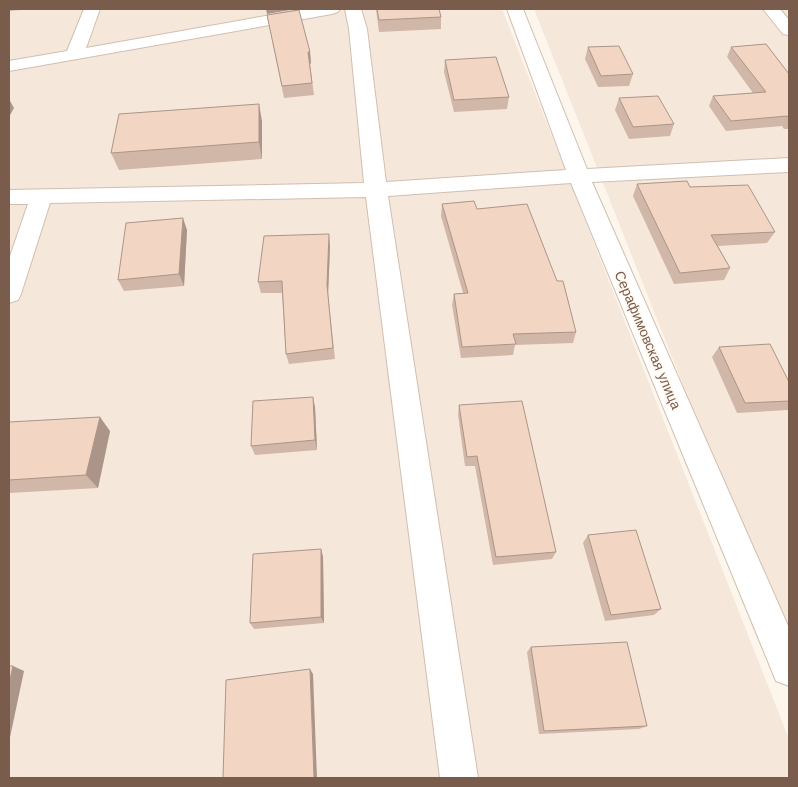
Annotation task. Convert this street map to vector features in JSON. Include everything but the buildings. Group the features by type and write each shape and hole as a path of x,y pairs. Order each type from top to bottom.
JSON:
{"street":[{"path":"74,55 92,9"},
{"path":"9,66 332,9"},
{"path":"353,9 358,29 376,190 459,778"},
{"name":"Серафимовская улица","path":"516,9 579,176 789,668"},
{"path":"771,9 789,30"},
{"path":"9,197 376,190 789,164"},
{"path":"9,294 41,196"}],"shaded area":[{"path":"9,9 502,9 789,739 789,778 9,778"},
{"path":"534,9 789,9 789,652"}]}
